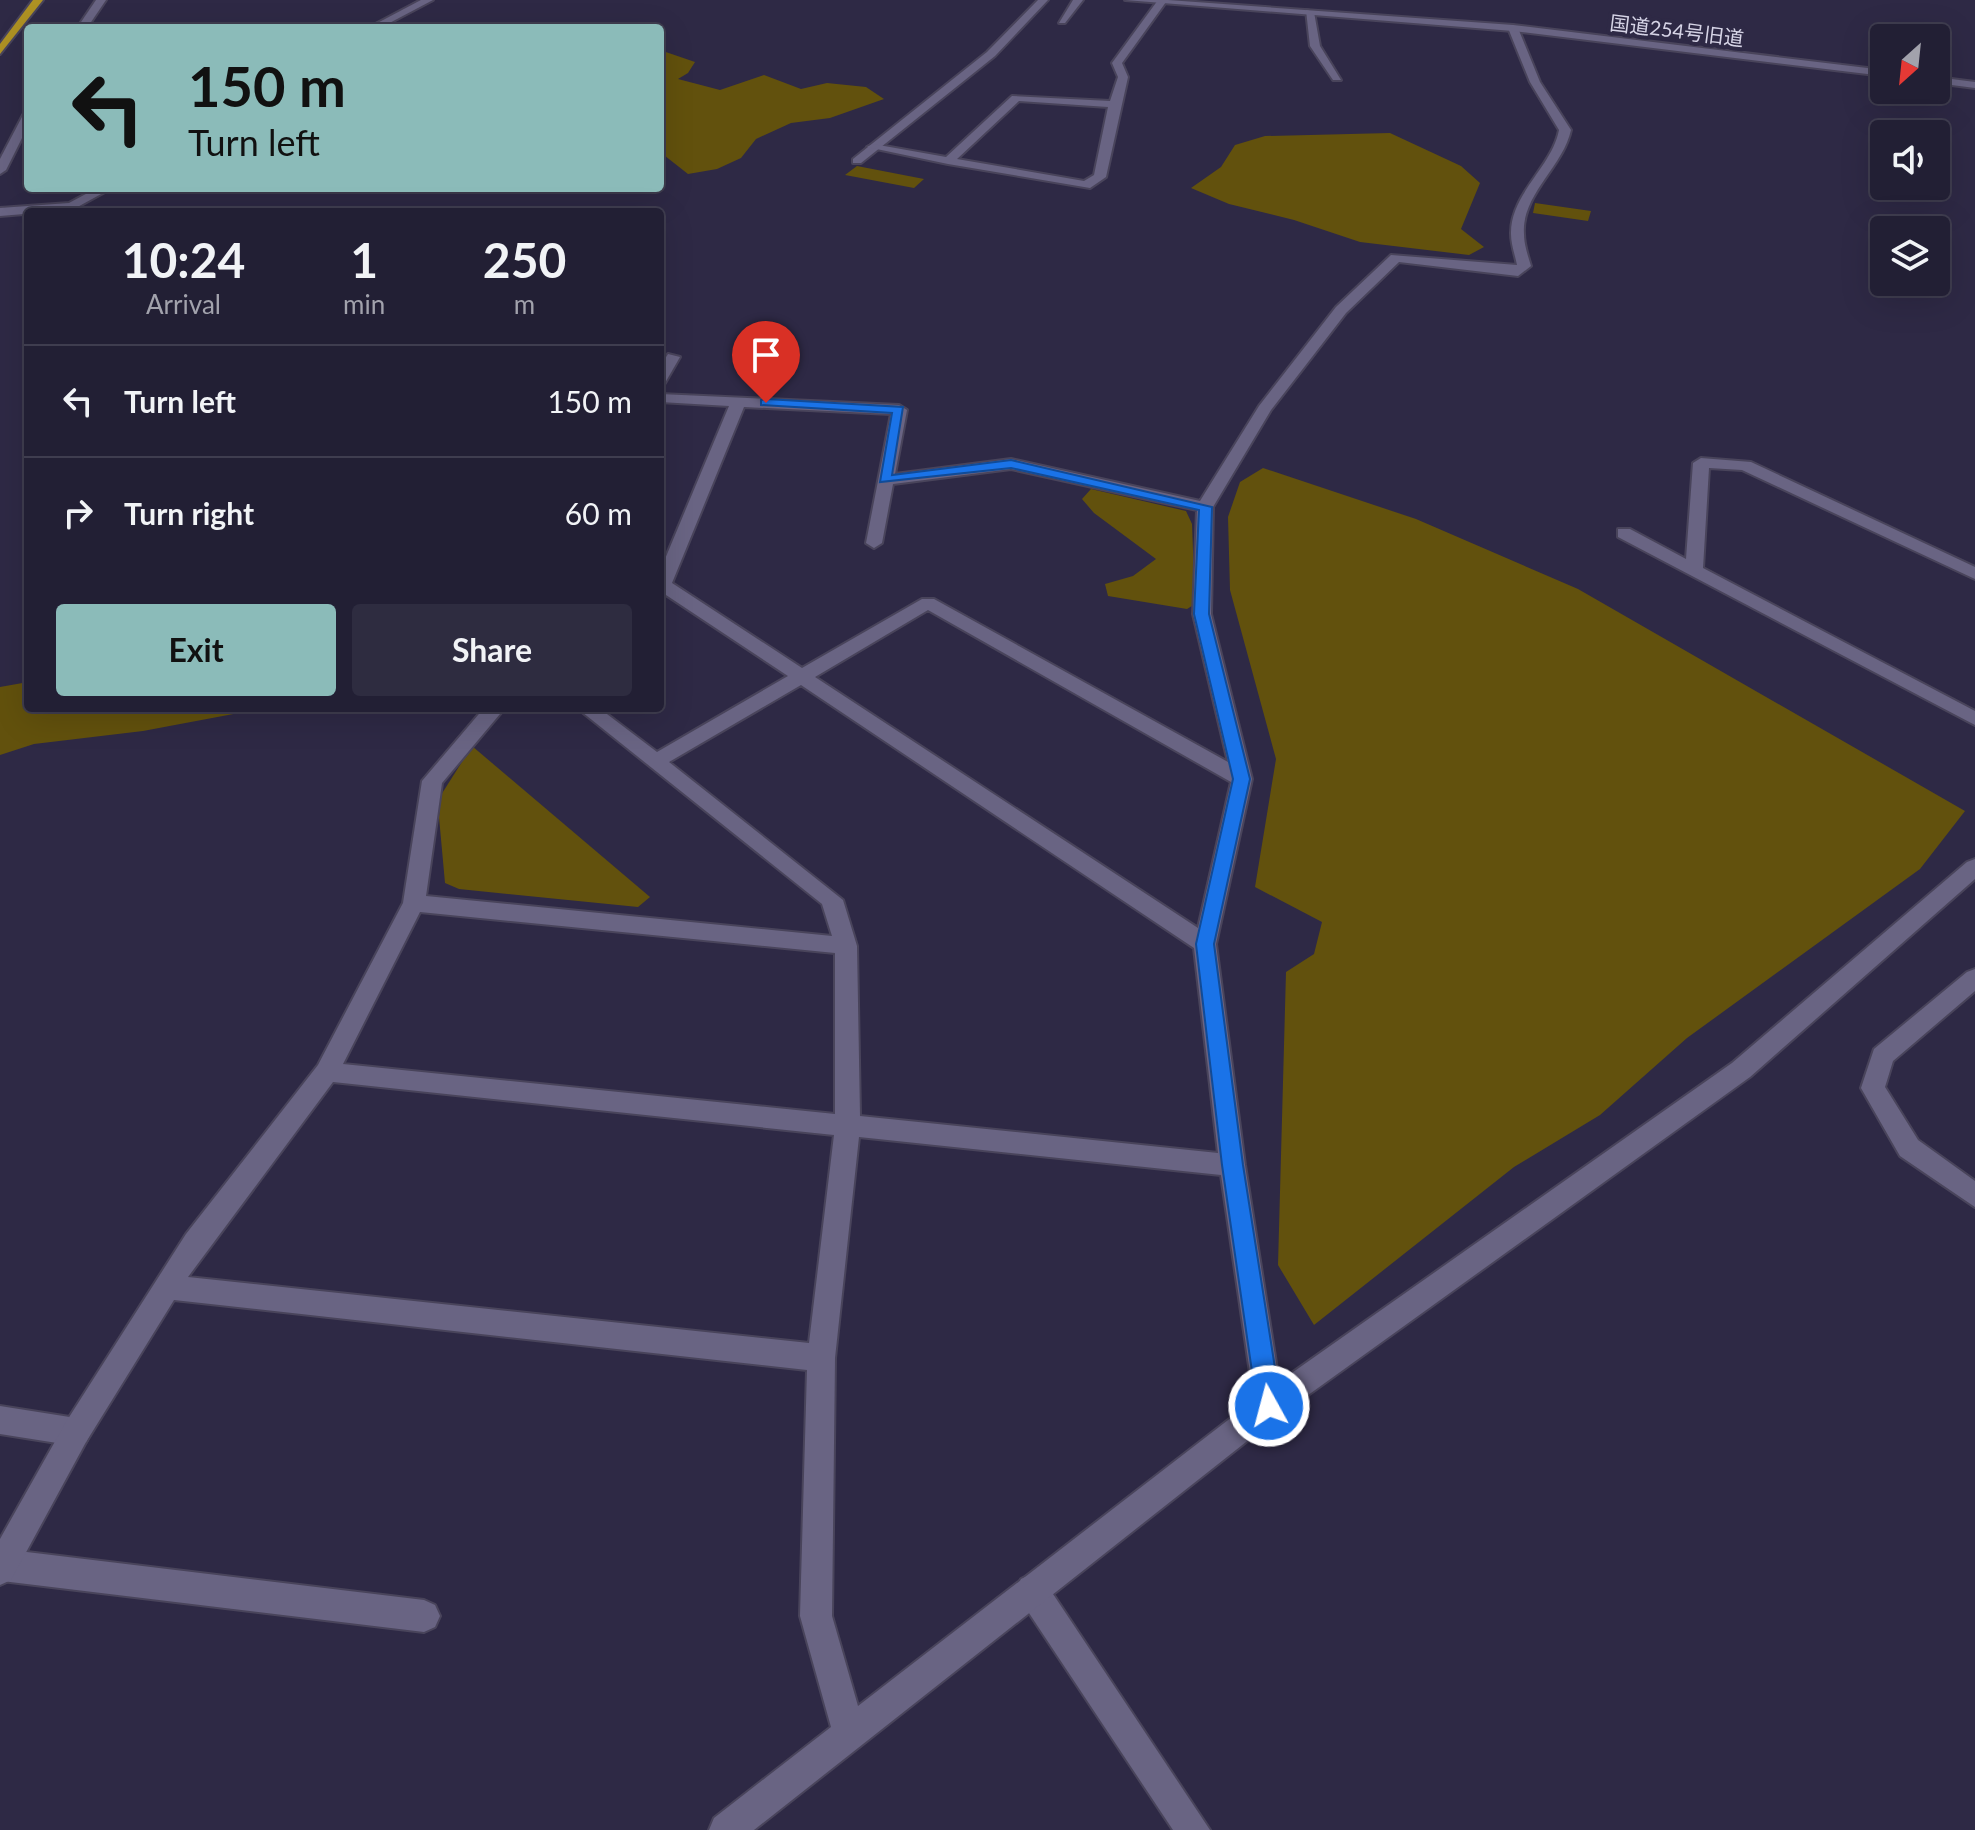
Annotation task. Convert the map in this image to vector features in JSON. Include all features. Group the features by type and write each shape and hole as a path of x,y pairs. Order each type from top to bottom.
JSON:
{"highway":[{"path":"0,51 38,0"}],"street":[{"path":"85,24 102,0"},
{"path":"381,24 428,0"},
{"path":"857,161 991,54 1043,0"},
{"path":"1062,21 1078,0"},
{"name":"国道254号旧道","path":"1130,0 1513,28 1870,71"},
{"path":"873,147 1086,185 1100,177 1114,104 1123,77 1117,63 1161,2"},
{"path":"1309,12 1315,46 1337,78"},
{"path":"1269,1406 1232,1165 1205,944 1242,779 1202,614 1205,507 1264,409 1341,310 1396,258 1518,272 1524,266 1517,232 1526,201 1562,145 1565,130 1560,117 1535,82 1513,28"},
{"path":"1950,82 1975,85"},
{"path":"948,161 1016,98 1114,104"},
{"path":"0,170 24,123"},
{"path":"48,208 72,206 98,192"},
{"path":"0,212 24,210"},
{"path":"664,373 673,357"},
{"path":"664,398 899,410 874,543"},
{"path":"664,577 739,401"},
{"path":"1694,571 1701,463 1745,465 1975,574"},
{"path":"884,480 1011,464 1205,507"},
{"path":"1624,533 1975,719"},
{"path":"664,586 803,674 1205,944"},
{"path":"655,762 928,603 1242,779"},
{"path":"424,1616 1,1567 76,1432 195,1242 327,1072 414,903 432,781 492,712"},
{"path":"592,712 832,900 846,946 848,1126 821,1358 816,1616 849,1734"},
{"path":"726,1830 1269,1406 1741,1070 1975,867"},
{"path":"414,903 846,946"},
{"path":"1975,978 1882,1056 1873,1088 1909,1148 1975,1196"},
{"path":"327,1072 1232,1165"},
{"path":"169,1287 821,1358"},
{"path":"0,1420 76,1432"},
{"path":"1032,1590 1193,1830"}],"shaded area":[{"path":"664,51 695,62 688,73 678,79 720,90 764,75 801,89 827,83 866,87 884,99 830,118 791,123 756,139 741,158 717,169 688,174 664,155"},
{"path":"1390,133 1461,166 1480,183 1461,229 1484,247 1469,255 1360,242 1294,220 1229,204 1191,188 1221,167 1235,145 1265,136"},
{"path":"857,166 924,179 914,188 845,175"},
{"path":"1535,203 1591,211 1588,221 1533,213"},
{"path":"1263,468 1416,519 1578,589 1965,811 1920,869 1687,1038 1600,1115 1514,1167 1314,1325 1278,1265 1286,972 1314,954 1322,922 1255,887 1276,759 1230,590 1228,517 1240,482"},
{"path":"1091,489 1186,511 1192,524 1195,604 1187,609 1108,596 1105,584 1133,576 1156,559 1094,513 1082,499"},
{"path":"24,683 24,712 244,712 143,731 34,744 0,755 0,687"},
{"path":"472,746 650,897 638,907 459,889 445,883 439,817 441,795"}],"route":[{"path":"766,403 899,410 884,480 1011,464 1205,507 1202,614 1242,779 1205,944 1232,1165 1262,1343 1269,1406"}]}
